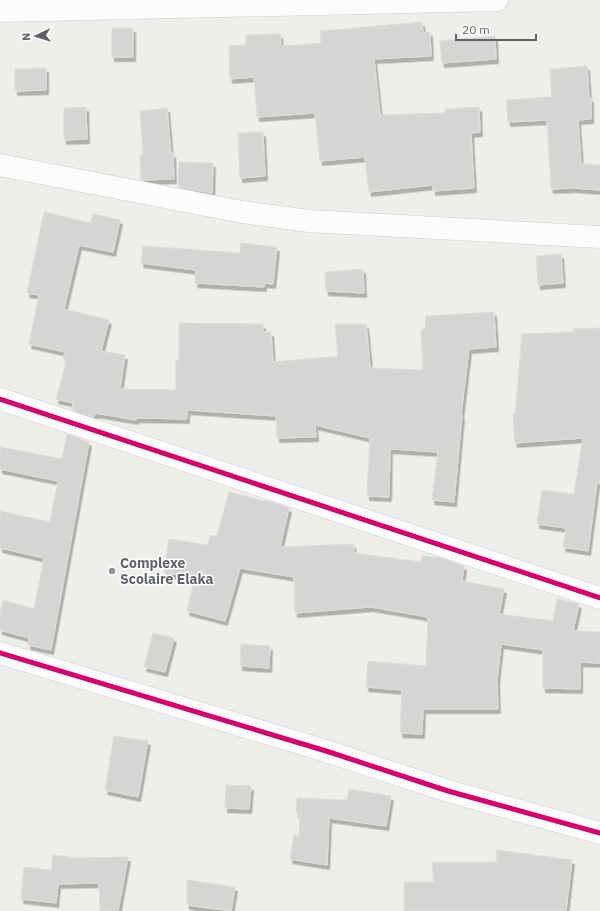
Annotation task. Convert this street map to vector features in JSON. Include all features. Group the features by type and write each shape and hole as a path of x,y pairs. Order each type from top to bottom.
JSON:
{"street":[{"path":"0,11 497,0"},
{"path":"0,165 242,212 309,221 600,236"},
{"path":"0,399 600,598"},
{"path":"0,653 326,750 448,791 600,833"}],"building":[{"path":"422,22 423,33 430,32 431,56 374,59 380,115 445,113 445,109 479,107 480,132 471,133 474,188 433,191 433,185 369,192 365,157 320,161 315,113 257,117 254,77 230,79 229,46 246,45 246,35 280,34 281,46 321,43 320,31"},
{"path":"112,28 133,28 133,57 112,57"},
{"path":"495,36 496,59 442,63 440,41"},
{"path":"587,66 589,98 591,98 591,119 578,120 581,164 600,165 600,190 573,188 551,189 547,120 508,122 506,100 552,97 550,69"},
{"path":"46,68 46,90 15,91 15,69"},
{"path":"86,107 87,139 64,140 64,108"},
{"path":"167,108 171,154 173,153 174,179 141,180 140,155 143,155 140,111"},
{"path":"263,132 265,176 240,178 238,133"},
{"path":"179,162 213,163 212,193 178,187"},
{"path":"44,212 91,223 93,214 120,220 113,252 79,245 64,309 109,320 101,351 125,355 120,389 176,390 176,360 179,360 179,323 263,324 263,332 271,332 273,362 338,356 335,324 366,324 370,368 423,370 421,329 425,329 426,316 494,312 496,347 469,349 461,415 454,502 432,500 438,452 390,449 389,497 367,496 370,438 315,425 316,437 277,438 276,416 187,410 187,419 137,418 136,420 95,413 94,417 72,410 73,403 56,399 67,360 63,359 65,352 29,344 39,295 27,293"},
{"path":"241,243 277,247 273,284 264,283 264,287 195,283 196,270 141,263 143,246 240,253"},
{"path":"561,254 563,283 538,285 536,256"},
{"path":"363,269 364,293 326,291 325,272"},
{"path":"600,328 600,484 597,483 588,551 563,547 566,528 537,524 542,490 574,494 583,438 515,443 513,414 515,414 522,334 574,332 573,329"},
{"path":"67,434 89,442 51,650 28,645 29,638 0,630 0,612 3,600 34,609 44,558 0,548 0,511 50,522 58,481 0,469 0,447 62,459"},
{"path":"229,492 265,500 289,508 280,547 353,544 354,553 421,562 422,556 441,558 464,566 462,581 504,589 499,614 553,621 557,599 579,604 573,631 600,632 600,663 580,662 580,689 543,688 543,650 501,644 497,680 498,709 423,709 422,734 400,733 402,690 366,687 368,661 426,666 428,617 371,607 295,613 294,577 240,568 225,621 187,611 195,577 164,573 169,539 208,545 210,535 217,536"},
{"path":"153,633 174,638 165,672 144,667"},
{"path":"241,644 270,646 269,668 240,666"},
{"path":"114,736 148,741 138,797 105,790"},
{"path":"226,785 251,786 249,809 225,808"},
{"path":"349,789 391,796 386,826 329,818 327,865 290,859 294,835 299,836 300,813 296,813 297,798 347,800"},
{"path":"497,850 572,860 566,911 404,911 404,882 434,882 432,862 496,862"},
{"path":"53,855 77,858 128,857 118,911 100,911 99,883 58,884 56,903 21,899 24,867 51,870"},
{"path":"187,880 235,887 231,911 187,905"}],"cycle path":[{"path":"0,399 600,598"},
{"path":"0,653 326,751 448,791 600,833"}],"place":[{"name":"Complexe Scolaire Elaka","path":"112,571"}]}
